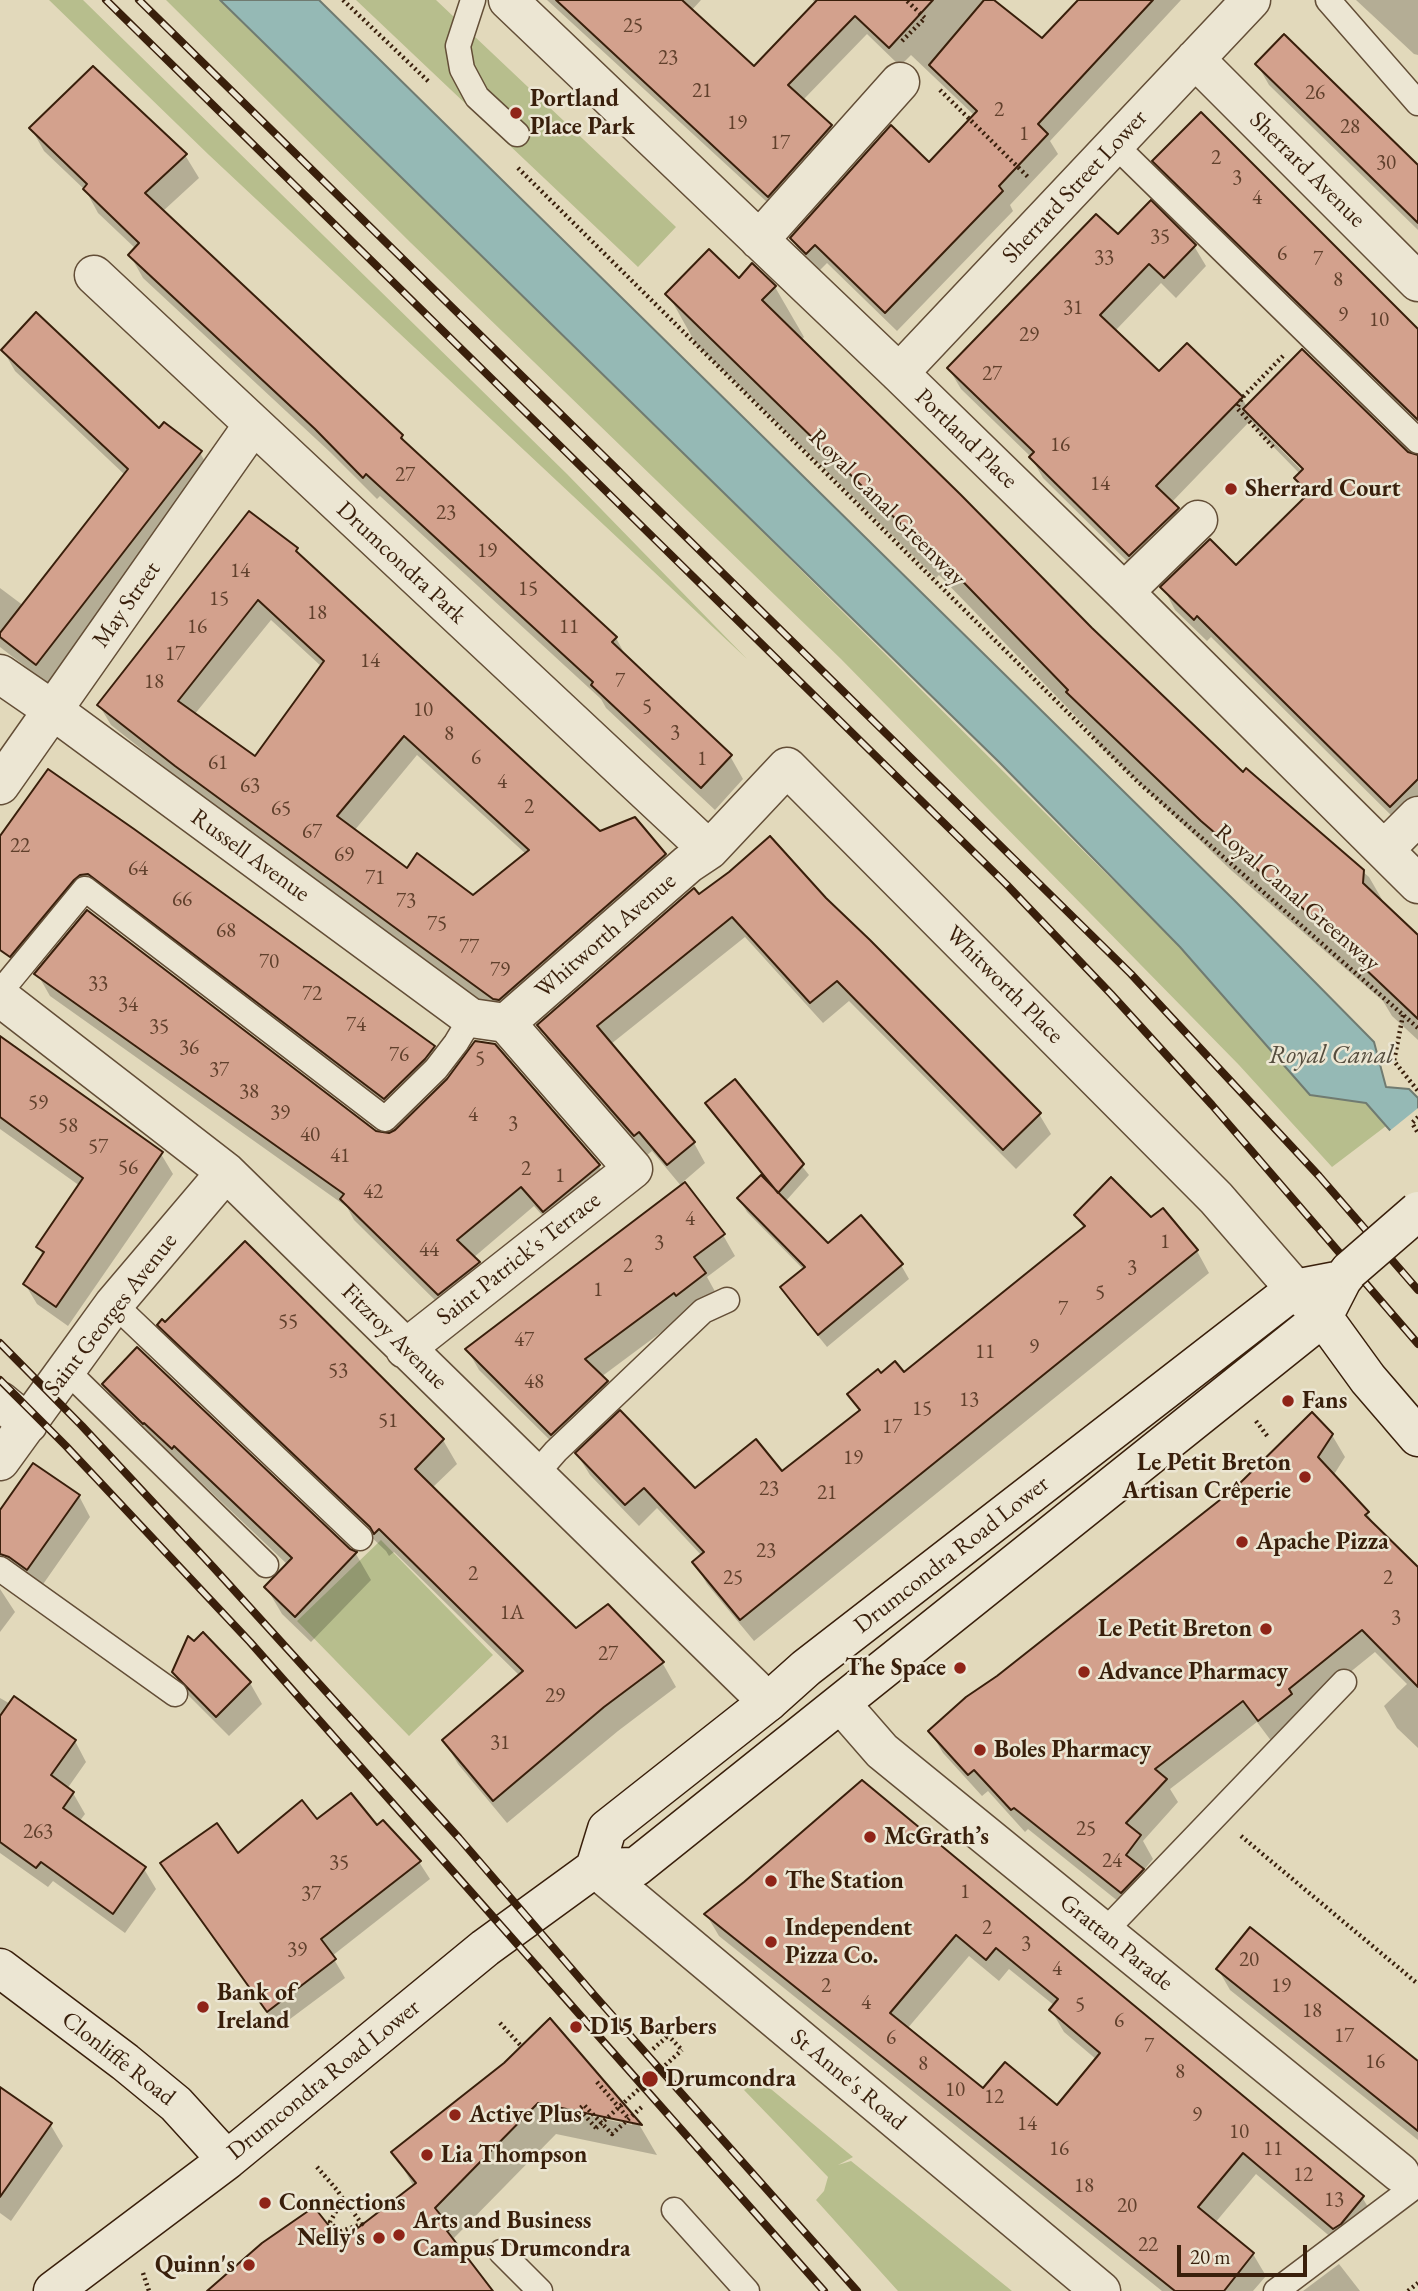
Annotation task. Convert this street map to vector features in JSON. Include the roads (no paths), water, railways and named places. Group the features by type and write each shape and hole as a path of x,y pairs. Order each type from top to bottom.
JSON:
{"street":[{"name":"Portland Place","path":"508,0 899,373 1418,884"},
{"name":"Sherrard Street Lower","path":"899,373 1251,0"},
{"name":"Sherrard Avenue","path":"1195,59 1418,282"},
{"path":"759,240 907,74"},
{"name":"Drumcondra Park","path":"94,275 709,850"},
{"name":"May Street","path":"0,785 253,425"},
{"path":"1124,592 1198,520"},
{"name":"Russell Avenue","path":"0,674 488,1021 633,1169"},
{"name":"Whitworth Place","path":"709,850 787,767 1216,1198 1295,1289"},
{"path":"1384,850 1418,816"},
{"name":"Whitworth Avenue","path":"488,1021 709,850"},
{"name":"Fitzroy Avenue","path":"0,994 226,1172 768,1702"},
{"name":"Saint Patrick's Terrace","path":"405,1349 633,1169"},
{"name":"Saint Georges Avenue","path":"0,1461 14,1412 66,1370 114,1304 226,1172"},
{"path":"1346,1275 1418,1211"},
{"name":"Drumcondra Road Lower","path":"595,1868 607,1829 768,1702 806,1668 1295,1289 1346,1275"},
{"name":"Drumcondra Road Lower","path":"53,2291 226,2160 485,1948 595,1868 636,1867 1323,1317 1346,1275"},
{"path":"1295,1289 1323,1317 1368,1379 1418,1437"},
{"name":"Grattan Parade","path":"841,1704 882,1751 1409,2179"},
{"name":"St Anne's Road","path":"595,1868 1101,2291"},
{"name":"Clonliffe Road","path":"0,1968 176,2104 226,2160"}],"lane":[{"path":"473,0 458,46 462,69 477,97 517,134"},
{"path":"1328,0 1418,103"},
{"path":"1115,145 1418,441"},
{"path":"0,994 85,889 386,1119 436,1069 456,1043 488,1021"},
{"path":"535,1475 556,1451 702,1311 727,1300"},
{"path":"114,1304 360,1538"},
{"path":"66,1370 266,1565"},
{"path":"0,1569 175,1694"},
{"path":"1103,1933 1343,1682"},
{"path":"1276,2291 1409,2179"},
{"path":"674,2210 747,2291"},
{"path":"502,2252 540,2291"}],"water":[{"name":"Royal Canal","path":"220,0 319,0 1234,900 1374,1042 1386,1087 1409,1089 1418,1098 1418,1162 1366,1103 1310,1095 1180,947 999,762"}],"railway":[{"path":"106,0 1007,885 1212,1105 1418,1344"},
{"path":"139,0 1131,974 1319,1176 1418,1290"},
{"path":"0,1343 82,1426 214,1568 459,1838 595,1996 857,2291"},
{"path":"0,1380 66,1446 250,1642 824,2291"}],"place":[{"name":"Portland Place Park","path":"516,113"},
{"name":"Sherrard Court","path":"1231,489"},
{"name":"Fans","path":"1288,1401"},
{"name":"Le Petit Breton Artisan Crêperie","path":"1305,1477"},
{"name":"Apache Pizza","path":"1242,1542"},
{"name":"Le Petit Breton","path":"1266,1629"},
{"name":"The Space","path":"960,1668"},
{"name":"Advance Pharmacy","path":"1084,1672"},
{"name":"Boles Pharmacy","path":"980,1750"},
{"name":"McGrath’s","path":"870,1837"},
{"name":"The Station","path":"771,1881"},
{"name":"Independent Pizza Co.","path":"771,1942"},
{"name":"Bank of Ireland","path":"203,2007"},
{"name":"D15 Barbers","path":"576,2027"},
{"name":"Drumcondra","path":"650,2079"},
{"name":"Active Plus","path":"455,2115"},
{"name":"Lia Thompson","path":"427,2155"},
{"name":"Connections","path":"265,2203"},
{"name":"Arts and Business Campus Drumcondra","path":"399,2235"},
{"name":"Nelly's","path":"379,2238"},
{"name":"Quinn's","path":"249,2265"}]}
